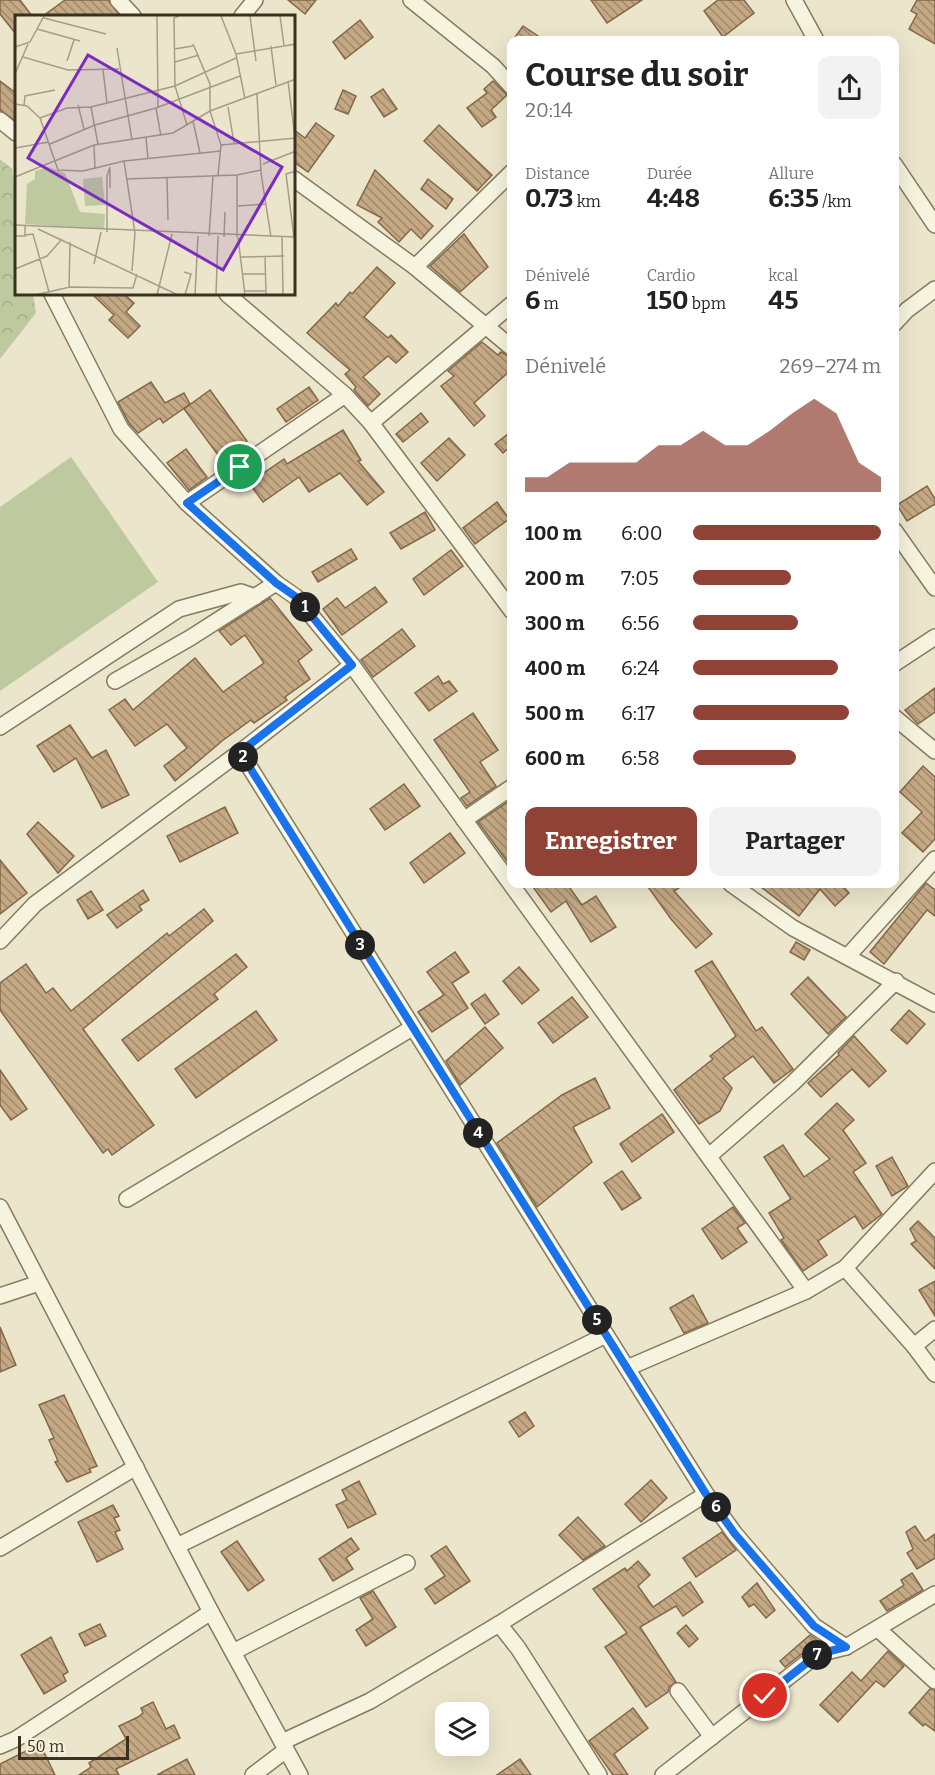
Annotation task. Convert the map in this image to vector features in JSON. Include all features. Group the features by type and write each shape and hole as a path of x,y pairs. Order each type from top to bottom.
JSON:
{"street":[{"path":"118,0 132,15"},
{"path":"243,15 255,0"},
{"path":"411,0 493,66 507,81"},
{"path":"794,0 814,36"},
{"path":"0,120 15,132"},
{"path":"899,171 935,225"},
{"path":"415,267 507,177"},
{"path":"296,180 415,267 507,344"},
{"path":"899,319 935,289"},
{"path":"53,296 121,429 187,503 276,583 296,597 352,665 507,879"},
{"path":"229,296 345,395 371,423 507,604"},
{"path":"371,423 484,324 507,308"},
{"path":"187,503 345,395"},
{"path":"899,537 935,588"},
{"path":"114,681 276,583"},
{"path":"0,727 179,609 241,592 255,597"},
{"path":"899,661 935,637"},
{"path":"0,941 35,904 240,752 352,665"},
{"path":"899,721 935,751"},
{"path":"240,752 706,1494 735,1534 814,1626 846,1647"},
{"path":"464,820 507,790"},
{"path":"848,956 935,859"},
{"path":"514,888 806,1291"},
{"path":"737,888 793,928 896,981 935,1004"},
{"path":"709,1156 794,1083 896,981"},
{"path":"127,1199 412,1028"},
{"path":"627,1368 806,1291 845,1268 935,1171"},
{"path":"0,1207 211,1612 300,1775"},
{"path":"845,1268 914,1346 935,1374"},
{"path":"0,1296 39,1283"},
{"path":"914,1346 935,1329"},
{"path":"177,1546 606,1335"},
{"path":"0,1548 136,1467"},
{"path":"253,1775 284,1746 370,1701 499,1624 706,1494"},
{"path":"233,1652 406,1563"},
{"path":"663,1775 818,1654 846,1647 935,1594"},
{"path":"0,1746 16,1739 211,1612"},
{"path":"499,1624 518,1648 598,1775"},
{"path":"878,1629 935,1681"},
{"path":"678,1691 712,1737"}],"green space":[{"path":"0,159 12,169 15,190 15,296 33,296 36,313 0,359"},
{"path":"71,457 158,582 0,691 0,507"}],"building":[{"path":"0,0 20,0 31,15 15,15 15,33 0,14"},
{"path":"65,0 108,0 119,15 44,15"},
{"path":"288,0 316,0 305,14"},
{"path":"591,0 642,0 607,23"},
{"path":"718,0 744,0 754,13 722,36 704,11"},
{"path":"917,0 935,0 935,44 909,29 917,14 911,11"},
{"path":"360,20 373,37 345,59 333,42"},
{"path":"523,26 538,36 516,36"},
{"path":"0,81 15,92 15,120 0,110"},
{"path":"493,81 507,95 491,110 496,117 482,127 467,108 487,93 484,89"},
{"path":"383,89 397,109 384,117 371,97"},
{"path":"343,90 356,96 348,114 335,109"},
{"path":"316,123 334,136 308,172 296,163 296,131 305,138"},
{"path":"439,125 492,175 477,191 424,141"},
{"path":"375,170 433,226 421,239 411,229 399,242 378,222 382,218 357,205"},
{"path":"428,179 453,199 446,209 421,189"},
{"path":"464,234 488,267 460,292 430,266"},
{"path":"377,267 395,283 364,317 388,338 391,335 408,352 396,363 388,356 363,377 380,394 368,406 354,390 356,387 345,374 350,370 307,333 336,303 338,306 350,292 352,294"},
{"path":"94,296 126,296 134,303 126,312 140,326 128,338 109,320 114,315"},
{"path":"482,342 498,355 501,352 507,355 507,373 474,403 485,416 474,426 441,386 454,376 448,371"},
{"path":"151,382 165,403 184,393 190,404 163,423 160,418 138,433 129,423 118,402"},
{"path":"309,387 318,400 286,422 277,409"},
{"path":"210,390 247,441 221,459 184,409"},
{"path":"421,413 428,422 403,442 396,434"},
{"path":"343,430 361,460 358,461 384,492 367,505 340,473 309,492 299,477 263,502 249,483 284,459 287,464"},
{"path":"507,435 507,449 503,453 495,444"},
{"path":"449,438 465,455 437,481 421,463"},
{"path":"186,449 207,477 189,490 167,463"},
{"path":"927,486 935,499 935,504 907,521 899,508 899,504"},
{"path":"497,502 507,516 507,520 475,544 463,528"},
{"path":"425,512 435,530 401,549 390,533"},
{"path":"351,549 357,559 318,582 312,572"},
{"path":"451,550 463,566 424,595 413,579"},
{"path":"375,587 387,602 342,635 323,609 337,598 345,608"},
{"path":"270,598 312,650 298,661 310,679 285,697 287,700 254,723 251,720 222,741 175,781 164,766 187,748 167,724 135,746 109,710 125,699 133,710 195,658 223,692 264,663 245,635 231,645 219,631"},
{"path":"402,629 415,646 373,677 361,660"},
{"path":"438,676 443,684 449,681 457,691 429,711 415,693"},
{"path":"935,688 935,712 918,724 905,710"},
{"path":"473,713 498,750 480,762 496,786 467,806 461,798 470,792 434,740"},
{"path":"70,725 92,758 106,750 129,795 102,808 76,758 54,772 37,746"},
{"path":"923,766 935,777 935,839 923,852 902,833 922,812 900,792"},
{"path":"404,784 420,806 385,830 370,809"},
{"path":"507,802 507,861 478,822"},
{"path":"225,807 238,833 180,862 167,836"},
{"path":"38,822 74,856 58,873 27,834"},
{"path":"450,833 465,853 424,883 410,863"},
{"path":"0,860 27,893 0,914"},
{"path":"926,883 935,890 935,916 927,910 884,964 870,952"},
{"path":"534,888 570,888 582,905 596,896 616,927 591,942 566,901 551,912"},
{"path":"649,888 679,888 674,891 712,934 696,948"},
{"path":"762,888 845,888 849,893 835,906 820,889 799,916"},
{"path":"143,890 149,900 139,906 142,910 117,928 107,915"},
{"path":"91,891 103,910 88,919 77,900"},
{"path":"204,909 213,921 83,1029 154,1125 112,1155 108,1149 103,1153 0,1010 0,983 26,964 46,993 53,988 71,1011 167,933 169,936"},
{"path":"796,942 810,950 804,960 790,952"},
{"path":"455,952 469,972 452,983 468,1008 432,1032 418,1012 444,995 427,972"},
{"path":"236,954 247,967 214,994 218,999 138,1061 122,1040"},
{"path":"712,961 756,1031 762,1027 793,1069 774,1083 753,1056 723,1078 732,1088 720,1111 699,1124 674,1090 713,1059 710,1056 736,1036 695,971"},
{"path":"519,967 539,990 522,1004 503,981"},
{"path":"808,977 846,1017 828,1034 791,994"},
{"path":"485,994 499,1014 485,1024 471,1004"},
{"path":"572,997 588,1017 553,1043 538,1023"},
{"path":"909,1010 925,1024 907,1044 891,1030"},
{"path":"256,1011 277,1040 196,1098 175,1069"},
{"path":"485,1027 503,1048 460,1085 446,1061"},
{"path":"854,1036 886,1071 869,1087 852,1069 821,1097 808,1083 839,1055 838,1053"},
{"path":"0,1070 27,1109 11,1120 0,1105"},
{"path":"595,1078 610,1108 573,1127 592,1162 537,1207 497,1143 562,1095"},
{"path":"837,1103 854,1120 843,1130 866,1163 853,1172 882,1214 863,1229 855,1216 818,1241 827,1255 803,1271 781,1240 784,1238 769,1213 791,1199 764,1157 783,1145 804,1177 830,1159 805,1134"},
{"path":"662,1114 674,1132 632,1162 620,1144"},
{"path":"892,1157 908,1186 892,1196 876,1166"},
{"path":"622,1171 641,1198 622,1210 604,1183"},
{"path":"733,1207 745,1223 737,1228 747,1242 722,1259 702,1229"},
{"path":"918,1221 935,1238 935,1269 911,1244 916,1241 910,1229"},
{"path":"935,1281 935,1316 919,1290"},
{"path":"693,1295 708,1323 684,1333 670,1308"},
{"path":"0,1327 16,1365 0,1372"},
{"path":"64,1395 97,1466 89,1469 91,1472 67,1482 55,1462 58,1461 49,1440 54,1438 39,1405"},
{"path":"525,1412 534,1426 519,1437 509,1422"},
{"path":"651,1480 667,1498 641,1522 625,1504"},
{"path":"359,1481 376,1514 348,1528 336,1505 347,1500 342,1490"},
{"path":"113,1505 119,1516 114,1518 120,1530 115,1532 123,1549 97,1562 78,1522"},
{"path":"578,1517 605,1546 583,1560 559,1535"},
{"path":"915,1526 925,1541 935,1534 935,1558 917,1569 907,1553 913,1549 906,1532"},
{"path":"722,1532 736,1550 696,1577 683,1558"},
{"path":"351,1538 359,1549 346,1558 353,1569 333,1581 319,1559"},
{"path":"237,1541 264,1580 248,1591 221,1552"},
{"path":"446,1546 470,1581 435,1604 425,1589 445,1576 431,1556"},
{"path":"638,1561 650,1575 638,1586 653,1607 690,1582 703,1602 683,1616 676,1606 640,1627 676,1682 669,1687 668,1692 646,1707 605,1647 627,1633 593,1589 625,1568 627,1571"},
{"path":"912,1573 923,1590 887,1611 880,1601 904,1585 901,1580"},
{"path":"757,1583 775,1610 766,1618 754,1604 749,1607 742,1597"},
{"path":"373,1591 396,1627 366,1646 356,1630 373,1619 360,1598"},
{"path":"100,1624 106,1636 85,1646 79,1634"},
{"path":"686,1625 698,1639 689,1647 677,1633"},
{"path":"810,1635 821,1643 812,1646 785,1667 780,1661"},
{"path":"51,1637 68,1672 63,1675 66,1681 44,1694 21,1655"},
{"path":"888,1651 904,1666 884,1687 876,1681 838,1722 820,1705 852,1672 861,1681"},
{"path":"930,1689 935,1690 935,1731 925,1724 923,1726 909,1713"},
{"path":"153,1702 166,1729 174,1725 180,1738 116,1769 119,1775 79,1775 91,1767 89,1763 126,1739 119,1726 138,1717 143,1713 141,1708"},
{"path":"633,1708 648,1728 614,1754 628,1775 613,1775 589,1741"},
{"path":"40,1744 55,1775 0,1775 0,1764"},
{"path":"187,1759 195,1775 157,1775"},
{"path":"520,1759 531,1775 497,1775"}],"route":[{"path":"240,467 187,503 276,583 296,597 352,665 240,752 706,1494 735,1534 814,1626 846,1647 818,1654 765,1696"}]}
